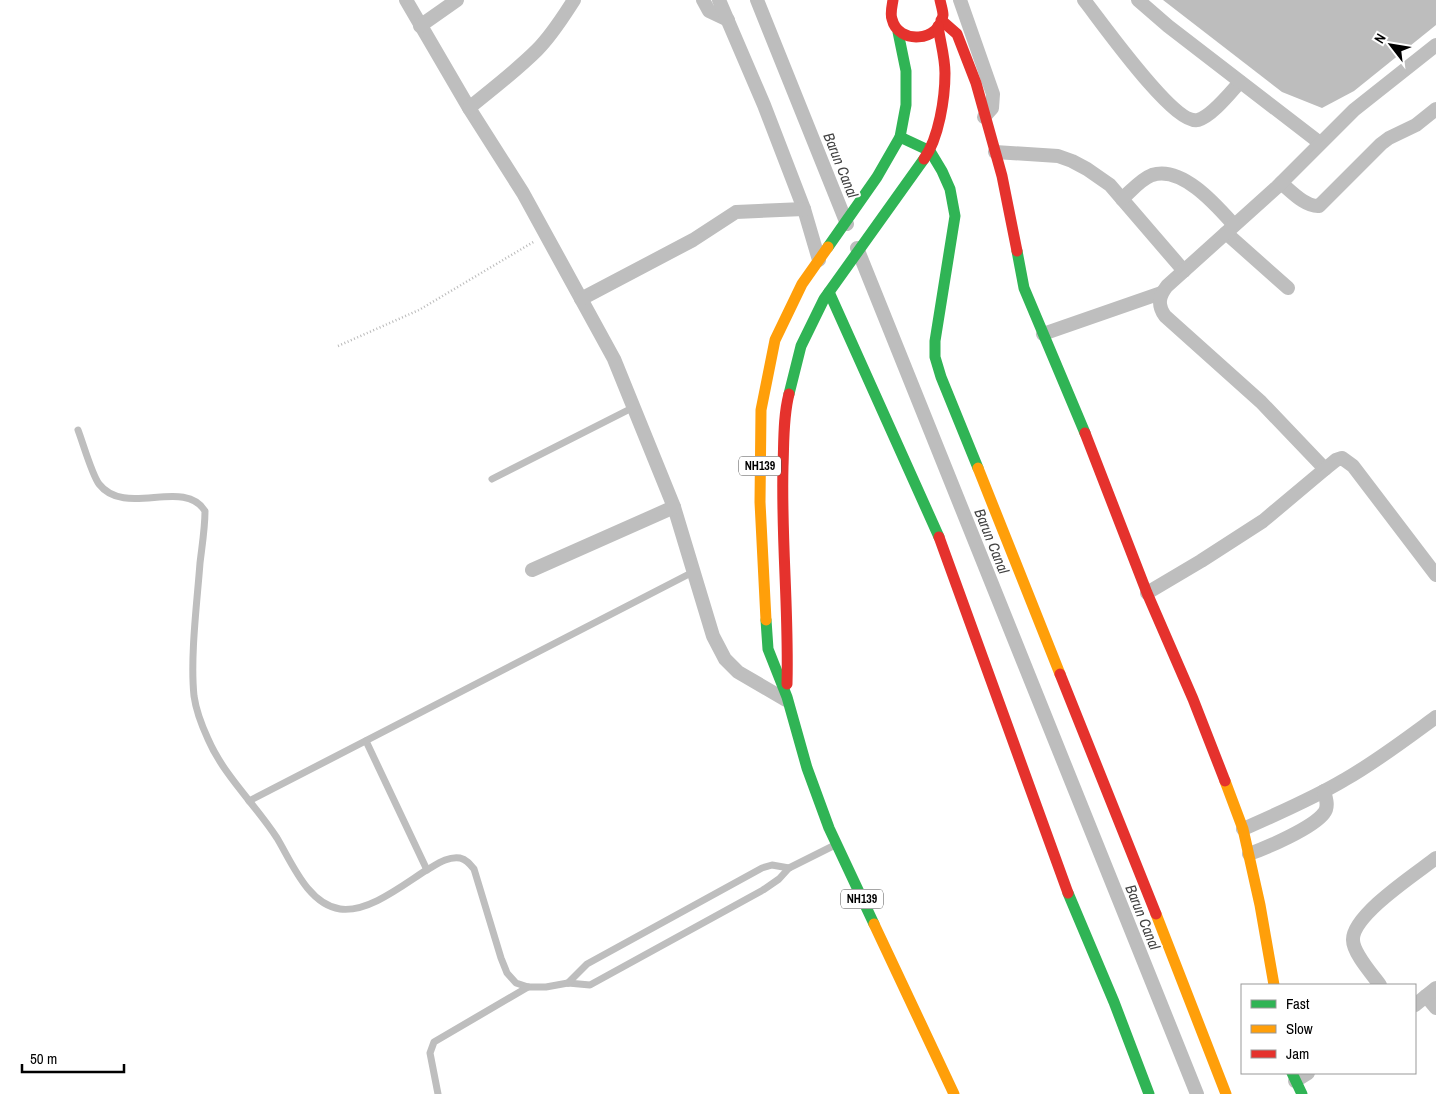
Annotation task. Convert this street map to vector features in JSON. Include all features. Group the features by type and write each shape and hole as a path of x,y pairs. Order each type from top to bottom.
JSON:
{"main road":[{"path":"881,0 891,6"},
{"name":"NH139","path":"788,699 788,646 782,500 786,409 801,346 824,299 930,151 941,114 945,72 940,23 943,12 940,0"},
{"name":"NH139","path":"891,6 894,26 898,32 906,71 906,105 900,137 877,177 802,284 775,340 761,410 760,502 768,649 788,699 807,768 837,844 954,1094"},
{"path":"898,32 912,38 919,38 933,32 940,23 957,34 964,49 1002,176 1024,288 1087,438 1147,593 1193,699 1243,829 1260,905 1274,984"},
{"path":"900,137 930,151 950,189 955,216 935,333 935,357 941,377 1142,877 1226,1094"},
{"path":"829,292 940,539 1074,910 1114,1002 1149,1094"},
{"path":"1294,1077 1302,1094"}],"street":[{"path":"406,0 469,108 523,193 614,359 674,507 713,636 726,659 738,672 788,699"},
{"path":"420,26 457,0"},
{"path":"469,108 537,50 551,35 574,0"},
{"path":"703,0 710,10 728,20"},
{"path":"719,0 764,105 804,209 819,260"},
{"path":"960,0 993,94 992,108 984,117"},
{"path":"1084,0 1145,78 1174,109 1190,120 1197,120 1206,116 1240,82"},
{"path":"1138,0 1168,26 1320,144"},
{"path":"1044,334 1161,293 1281,182 1354,110 1436,45"},
{"path":"1281,182 1299,198 1314,206 1319,206 1381,144 1416,125 1436,109"},
{"path":"995,152 1058,156 1072,160 1101,178 1122,198 1184,271"},
{"path":"1122,198 1147,177 1162,173 1199,189 1210,198 1230,229 1288,288"},
{"path":"581,298 693,240 736,212 804,209"},
{"path":"1161,293 1159,300 1160,309 1165,316 1273,414 1325,469"},
{"path":"1147,593 1195,565 1263,521 1336,460 1342,458 1353,466 1436,575"},
{"path":"532,570 674,507"},
{"path":"1243,829 1311,798 1376,761 1436,717"},
{"path":"1248,854 1275,844 1316,820 1324,813 1326,807 1324,791"},
{"path":"1379,984 1355,947 1354,931 1364,916 1436,858"},
{"path":"1416,1004 1431,992 1436,1008"}],"lane":[{"path":"492,479 635,407"},
{"path":"78,430 98,483 107,492 115,497 127,499 182,497 200,503 205,511 194,642 194,696 197,710 208,739 230,776 272,831 312,894 325,904 340,909 352,909 368,904 387,896 442,861 462,858 474,869 493,935 507,973 516,983 528,988 568,983 590,985 763,890 779,879 789,868 837,844"},
{"path":"249,801 694,572"},
{"path":"366,741 427,870"},
{"path":"568,983 587,964 762,868 772,865 789,868"},
{"path":"438,1094 430,1053 434,1042 528,988"}],"path":[{"path":"338,346 419,310 546,235"}],"shaded area":[{"path":"1163,0 1436,0 1436,25 1354,91 1322,108 1282,92"}],"waterway":[{"name":"Barun Canal","path":"757,0 847,224"},
{"name":"Barun Canal","path":"857,248 1197,1094"}],"traffic: fast":[{"path":"828,247 877,177 900,137 906,105 906,71 898,32"},
{"path":"900,137 930,151 950,189 955,216 935,341 935,357 941,377 978,468"},
{"path":"789,394 801,346 824,299 924,159"},
{"path":"1017,251 1024,288 1085,433"},
{"path":"829,292 939,537"},
{"path":"766,620 768,649 787,697 807,768 829,828 874,924"},
{"path":"1068,893 1114,1002 1149,1094"},
{"path":"1292,1074 1302,1094"}],"traffic: slow":[{"path":"766,620 760,502 761,410 775,340 802,284 828,247"},
{"path":"978,468 1060,674"},
{"path":"1225,781 1243,829 1260,905 1274,984"},
{"path":"1156,914 1226,1094"},
{"path":"874,924 954,1094"}],"traffic: jam":[{"path":"893,0 891,15 896,27 902,33 919,37 935,31 940,24 943,15 940,0"},
{"path":"941,20 957,34 976,83 1002,176 1017,251"},
{"path":"924,159 934,140 944,94 945,67 938,26"},
{"path":"787,684 783,493 784,430 789,394"},
{"path":"1085,433 1147,593 1193,699 1225,781"},
{"path":"939,537 1068,893"},
{"path":"1060,674 1156,914"}]}
